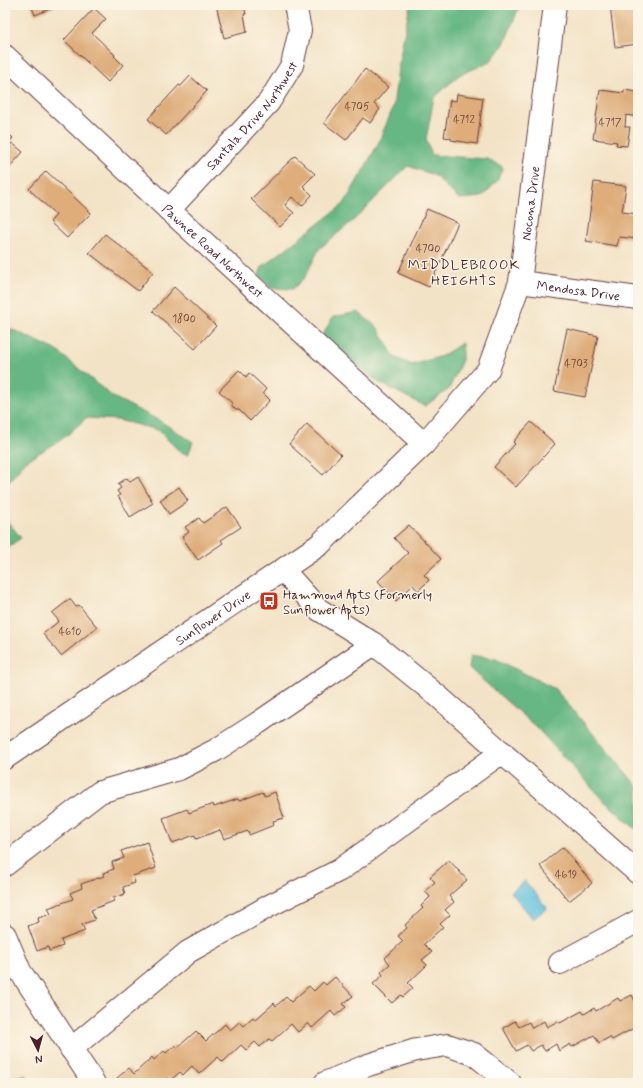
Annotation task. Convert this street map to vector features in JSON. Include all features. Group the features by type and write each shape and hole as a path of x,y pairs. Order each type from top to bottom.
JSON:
{"street":[{"name":"Santala Drive Northwest","path":"169,210 268,102 292,65 300,30 295,5"},
{"name":"Nocona Drive","path":"424,444 488,370 520,282 555,5"},
{"name":"Pawnee Road Northwest","path":"5,56 169,210 424,444"},
{"name":"Mendosa Drive","path":"520,282 638,298"},
{"name":"Sunflower Drive","path":"5,758 319,545 424,444"},
{"path":"283,570 318,609 374,644 439,697 638,873"},
{"path":"5,865 100,792 179,769 216,750 374,644"},
{"path":"71,1049 188,952 269,906 340,870 502,752"},
{"path":"560,963 638,921"},
{"path":"5,935 20,971 94,1083"},
{"path":"326,1083 368,1065 409,1052 447,1046 474,1054 510,1083"}],"green space":[{"path":"410,5 520,5 504,44 490,62 459,75 434,98 426,139 432,155 487,159 503,167 497,181 482,197 459,199 434,175 408,166 355,219 319,249 305,277 293,289 271,288 259,275 262,267 344,204 377,146 393,108 399,61"},
{"path":"358,312 378,328 394,357 412,365 442,356 462,343 462,360 449,389 425,406 378,382 321,338 333,317"},
{"path":"5,323 9,328 56,350 113,397 160,421 193,442 188,455 179,451 158,430 118,420 86,418 64,438 26,461 5,486"},
{"path":"5,518 21,538 5,549"},
{"path":"471,655 496,659 555,689 638,787 638,831 600,797 538,729 469,668"},
{"path":"26,1075 28,1083 5,1083 5,1078"}],"water":[{"path":"525,881 547,908 533,919 511,892"}],"building":[{"path":"31,5 54,5 55,7 35,15"},
{"path":"216,5 244,5 247,32 224,38"},
{"path":"610,5 638,5 638,44 615,47"},
{"path":"94,8 106,19 92,33 115,55 114,56 123,65 108,82 64,40"},
{"path":"365,69 388,87 374,104 380,109 370,123 363,118 346,140 324,123"},
{"path":"190,76 207,91 166,135 148,119 179,85 181,86"},
{"path":"600,90 624,93 624,90 638,92 638,117 626,115 625,127 630,127 627,146 616,145 617,142 593,139"},
{"path":"457,94 483,98 477,144 451,140 451,138 444,137 450,100 456,101"},
{"path":"5,131 13,138 5,146"},
{"path":"12,143 23,152 8,169 5,167 5,146 7,148"},
{"path":"295,156 315,174 303,186 312,195 302,206 292,197 285,205 294,213 280,227 251,199"},
{"path":"46,171 91,213 67,238 50,222 56,215 29,189"},
{"path":"594,182 626,186 622,212 638,214 638,239 619,237 617,246 586,241"},
{"path":"427,209 458,223 429,287 398,273"},
{"path":"105,234 153,272 138,291 89,253"},
{"path":"174,287 216,326 195,349 153,311"},
{"path":"567,329 598,336 585,397 554,391"},
{"path":"239,370 246,377 249,373 266,389 263,393 270,400 250,421 239,410 236,410 232,406 232,403 219,391"},
{"path":"531,422 555,444 516,487 494,467 515,444 513,442"},
{"path":"307,424 341,455 323,475 289,444"},
{"path":"138,477 153,503 130,517 118,496 120,495 117,491 121,488 118,484 127,478 130,482"},
{"path":"179,487 188,501 169,514 160,500"},
{"path":"227,507 241,527 221,540 223,543 198,560 182,537 189,532 185,527 199,518 203,523"},
{"path":"409,525 441,559 424,575 429,580 418,591 413,585 396,601 378,581 408,553 394,538"},
{"path":"70,599 76,607 79,605 97,627 61,656 43,634 59,621 52,613"},
{"path":"263,792 265,796 275,792 284,818 273,821 274,825 249,835 248,831 224,839 220,830 196,839 195,835 172,843 163,818 187,809 189,813 213,804 214,807 238,799 239,801"},
{"path":"147,842 156,868 133,876 135,883 123,887 125,894 113,898 114,901 91,910 95,920 82,924 85,931 61,940 63,946 49,951 48,947 37,951 28,926 39,922 38,918 51,914 48,908 73,899 70,893 82,888 81,884 104,876 103,873 114,869 112,862 124,858 121,851"},
{"path":"563,847 592,883 569,901 540,866"},
{"path":"449,860 467,880 449,896 454,902 445,910 450,915 440,924 443,927 424,944 432,952 422,960 427,965 408,983 413,988 403,997 401,995 392,1003 373,984 383,975 381,972 390,964 385,958 403,941 398,936 407,928 405,925 423,908 421,906 430,897 425,891 435,882 430,877"},
{"path":"335,977 353,996 343,1004 346,1007 335,1016 331,1011 312,1028 308,1023 298,1032 291,1024 272,1041 269,1039 260,1047 255,1042 246,1050 241,1045 223,1062 218,1057 199,1074 192,1066 183,1075 180,1072 171,1080 168,1078 162,1083 122,1083 117,1078 129,1068 134,1074 152,1057 154,1060 164,1051 166,1053 175,1045 177,1048 196,1031 206,1041 225,1024 230,1030 239,1022 243,1026 253,1017 255,1020 274,1003 276,1006 286,997 291,1002 309,986 314,991 323,982 326,985"},
{"path":"632,995 635,1001 638,999 638,1029 636,1030 634,1028 612,1040 610,1037 599,1043 594,1035 572,1047 570,1044 559,1051 556,1044 545,1051 541,1045 531,1051 527,1045 516,1051 503,1028 515,1021 519,1027 529,1022 532,1028 544,1021 547,1027 558,1021 560,1023 582,1011 584,1014 594,1008 596,1011 618,998 620,1001"}],"place":[{"name":"Hammond Apts (Formerly Sunflower Apts)","path":"269,601"}],"district":[{"name":"MIDDLEBROOK HEIGHTS","path":"464,272"}]}
